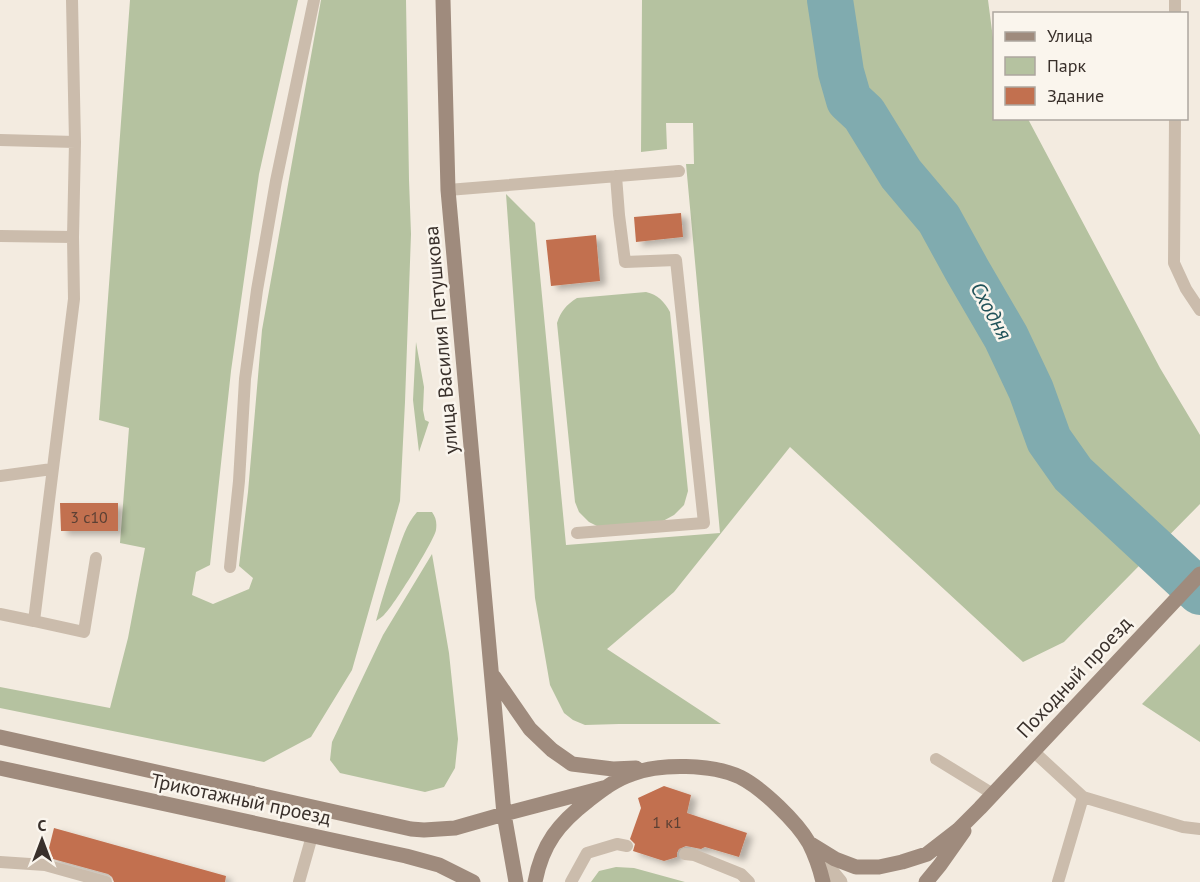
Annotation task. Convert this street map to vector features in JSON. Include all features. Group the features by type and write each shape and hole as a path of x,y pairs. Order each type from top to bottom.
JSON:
{"main road":[{"name":"улица Василия Петушкова","path":"443,0 448,190 504,814 516,882"},
{"name":"Походный проезд","path":"809,843 835,860 856,867 879,867 927,854 958,830 980,808 1200,574"},
{"name":"улица Василия Петушкова","path":"492,675 530,729 552,750 572,764 613,769 654,768"},
{"name":"Трикотажный проезд","path":"0,737 411,829 454,828 607,787"},
{"path":"535,882 546,848 570,814 607,787 631,774 654,768 682,766 712,769 740,777 768,795 809,843 823,882"},
{"name":"Трикотажный проезд","path":"0,768 406,856 439,866 472,881"},
{"name":"Походный проезд","path":"926,882 940,866 980,808"}],"street":[{"path":"809,843 840,882"}],"lane":[{"path":"34,621 74,300 75,142 72,0"},
{"path":"230,567 239,481 245,379 257,290 276,181 314,0"},
{"path":"1175,120 1174,263 1186,289 1200,310"},
{"path":"0,140 75,142"},
{"path":"448,190 679,171"},
{"path":"577,533 704,523 676,260 625,262 616,176"},
{"path":"0,236 73,237"},
{"path":"0,476 52,469"},
{"path":"0,614 84,632 96,558"},
{"path":"1034,751 1083,797 1184,827 1200,828"},
{"path":"936,759 993,794"},
{"path":"1058,882 1083,797"},
{"path":"299,882 312,836"},
{"path":"571,882 587,853 617,844 627,846"},
{"path":"685,854 694,855 741,874 749,882"},
{"path":"0,862 45,865 106,882"}],"green space":[{"path":"130,0 298,0 259,174 231,371 210,565 196,572 192,595 213,604 249,589 253,578 239,566 262,330 321,0 406,0 411,234 400,501 352,670 311,737 264,762 0,708 0,687 110,708 128,638 145,548 120,543 129,428 99,420"},
{"path":"642,0 988,0 993,38 993,120 1029,120 1160,368 1200,435 1200,504 1064,642 1023,662 790,447 674,592 607,649 721,724 585,725 573,720 564,713 550,685 535,598 506,194 535,223 566,545 720,533 686,164 694,164 693,123 666,123 667,149 641,152"},
{"path":"646,292 660,299 670,312 688,491 684,505 674,515 663,521 599,527 589,522 579,512 575,502 557,323 564,309 577,298"},
{"path":"416,342 424,387 423,410 425,420 429,422 419,452 413,400"},
{"path":"417,512 432,512 436,520 434,536 389,610 376,621 402,538"},
{"path":"432,554 449,653 458,739 455,768 444,787 425,792 340,773 330,760 332,742 383,635"},
{"path":"1200,644 1200,742 1142,704"},
{"path":"616,867 634,868 685,882 591,882 599,871"}],"building":[{"path":"681,213 683,237 636,242 634,217"},
{"path":"596,235 600,281 551,286 546,240"},
{"path":"60,503 118,503 118,531 61,531"},
{"path":"664,786 691,795 687,813 747,833 739,857 705,847 701,849 686,846 679,849 677,857 664,861 633,851 635,844 630,839 641,808 638,798"},
{"path":"54,828 226,876 225,882 114,882 108,874 47,856"}],"waterway":[{"name":"Сходня","path":"830,0 841,72 849,100 864,114 901,174 939,219 1006,337 1031,390 1049,440 1073,474 1200,592"}]}
